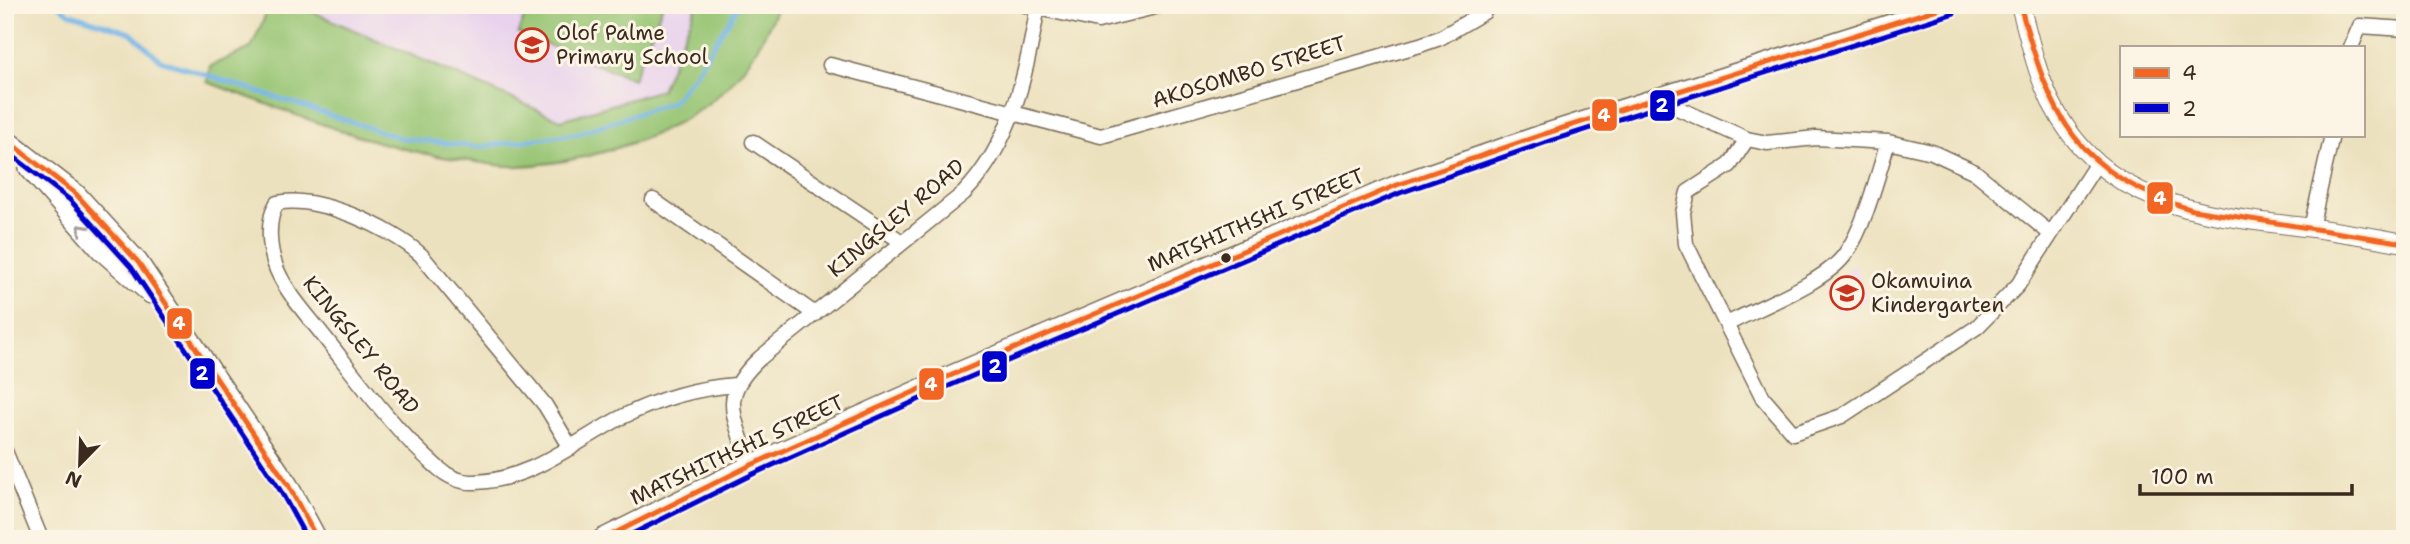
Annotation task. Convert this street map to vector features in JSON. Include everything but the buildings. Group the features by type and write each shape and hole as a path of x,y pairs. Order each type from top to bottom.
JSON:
{"main road":[{"name":"MATSHITHSHI STREET","path":"602,539 749,466 945,378 1385,190 1951,5"},
{"path":"5,140 76,194 109,227 138,262 288,485 317,539"}],"street":[{"path":"1033,6 1098,21 1163,5"},
{"name":"AKOSOMBO STREET","path":"830,65 1075,132 1101,136 1120,133 1430,42 1484,12 1488,5"},
{"path":"2020,5 2051,102 2097,163 2122,183 2161,201 2204,214 2405,243"},
{"name":"KINGSLEY ROAD","path":"571,448 545,405 421,255 403,238 338,212 289,200 277,203 270,223 270,242 276,267 286,289 356,376 438,468 456,479 487,482 539,466 651,405 683,393 736,385 760,358 982,174 995,154 1012,114 1027,68 1033,6"},
{"path":"2351,46 2354,34 2360,26 2405,29"},
{"path":"1657,99 1747,139 1767,143 1816,138 1888,142 1932,152 1975,172 2051,234"},
{"path":"2311,228 2332,136"},
{"path":"1747,139 1730,165 1688,192 1683,214 1686,244 1763,398 1793,433 1842,416 1977,327 2018,285 2097,163"},
{"path":"753,142 902,242"},
{"path":"1727,324 1807,285 1846,253 1872,194 1888,142"},
{"path":"653,201 815,314"},
{"path":"736,385 732,404 749,466"},
{"path":"5,451 41,539"}],"shaded area":[{"name":"Olof Palme Primary School","path":"297,5 697,5 661,90 561,120"},
{"name":"Okamuina Kindergarten","path":"1855,265 1868,299 1837,313 1825,288"}],"green space":[{"path":"270,5 297,5 561,120 661,90 697,5 778,5 768,29 743,69 711,101 692,114 648,137 601,153 552,163 514,166 442,157 373,141 207,82 210,66 251,48"},
{"path":"529,5 663,5 633,79 518,33"}],"waterway":[{"path":"58,5 69,13 131,33 160,60 401,138 478,147 579,133 672,102 694,75 739,5"}],"transit line":[{"name":"4","path":"603,539 749,466 945,378 1397,185 1544,134 1950,5"},
{"name":"4","path":"2020,5 2031,45 2057,110 2074,136 2095,159 2121,178 2153,195 2193,210 2405,243"},
{"name":"2","path":"622,539 753,474 949,386 1400,193 1547,142 1954,13"},
{"name":"4","path":"5,139 76,194 138,262 288,485 317,539"},
{"name":"2","path":"5,150 70,200 131,267 280,490 307,539"}],"place":[{"name":"Olof Palme Primary School","path":"532,45"},
{"name":"Okamuina Kindergarten","path":"1847,293"}]}
